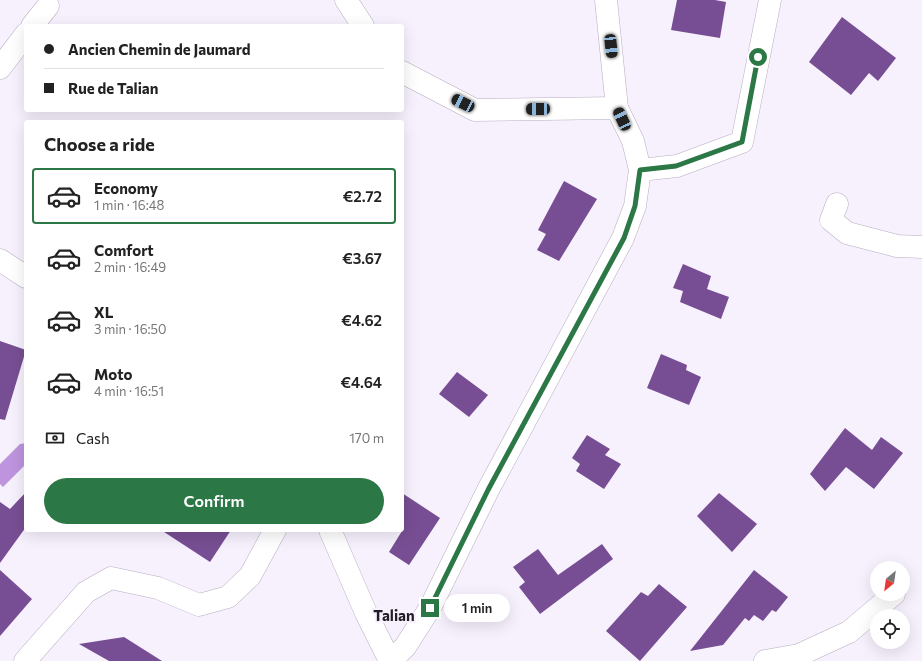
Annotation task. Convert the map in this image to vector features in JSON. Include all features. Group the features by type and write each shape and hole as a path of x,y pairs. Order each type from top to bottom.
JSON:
{"street":[{"path":"346,0 362,24"},
{"path":"331,532 366,613 390,661 406,647 430,608 488,490 624,238 635,206 640,170 633,141 617,108 606,0"},
{"path":"640,170 676,166 742,142 770,0"},
{"path":"34,24 48,6"},
{"path":"0,68 24,37"},
{"path":"404,73 475,110 617,108"},
{"path":"837,204 831,220 847,233 897,246 922,247"},
{"path":"0,260 24,277"},
{"path":"25,661 86,592 111,578 158,588 199,605 228,597 250,576 274,532"},
{"path":"765,661 799,655 849,632 886,601"}],"shaded area":[{"path":"24,443 24,466 3,487 0,484 0,464 20,444"}],"building":[{"path":"677,0 715,0 726,2 720,38 671,30"},
{"path":"842,17 896,58 878,81 869,73 851,95 809,62"},
{"path":"564,181 597,199 559,261 537,250 546,234 538,230"},
{"path":"683,264 711,276 707,289 729,297 721,319 680,302 683,291 673,288"},
{"path":"0,341 24,349 24,357 5,420 0,419"},
{"path":"661,354 687,365 686,370 701,377 689,405 647,388"},
{"path":"457,372 488,395 469,417 439,394"},
{"path":"845,428 872,450 881,437 903,453 874,489 846,467 825,491 810,474"},
{"path":"587,435 610,449 605,455 621,464 604,489 576,471 580,464 572,458"},
{"path":"719,493 757,524 732,552 697,516"},
{"path":"24,494 24,530 0,563 0,502 10,509"},
{"path":"404,494 440,518 409,565 389,552 401,532 404,532"},
{"path":"164,532 230,532 210,562"},
{"path":"602,544 613,559 540,614 519,587 525,582 513,567 538,549 558,575"},
{"path":"0,570 32,599 0,636"},
{"path":"754,570 788,597 776,612 772,610 763,621 754,615 749,621 745,618 723,645 690,651"},
{"path":"659,584 687,607 640,661 606,631 641,592 648,596"},
{"path":"124,637 162,661 109,661 79,644"}],"district":[{"name":"Talian","path":"394,615"}],"route":[{"path":"430,608 488,490 624,238 635,206 640,170 676,166 742,142 758,57"}]}
